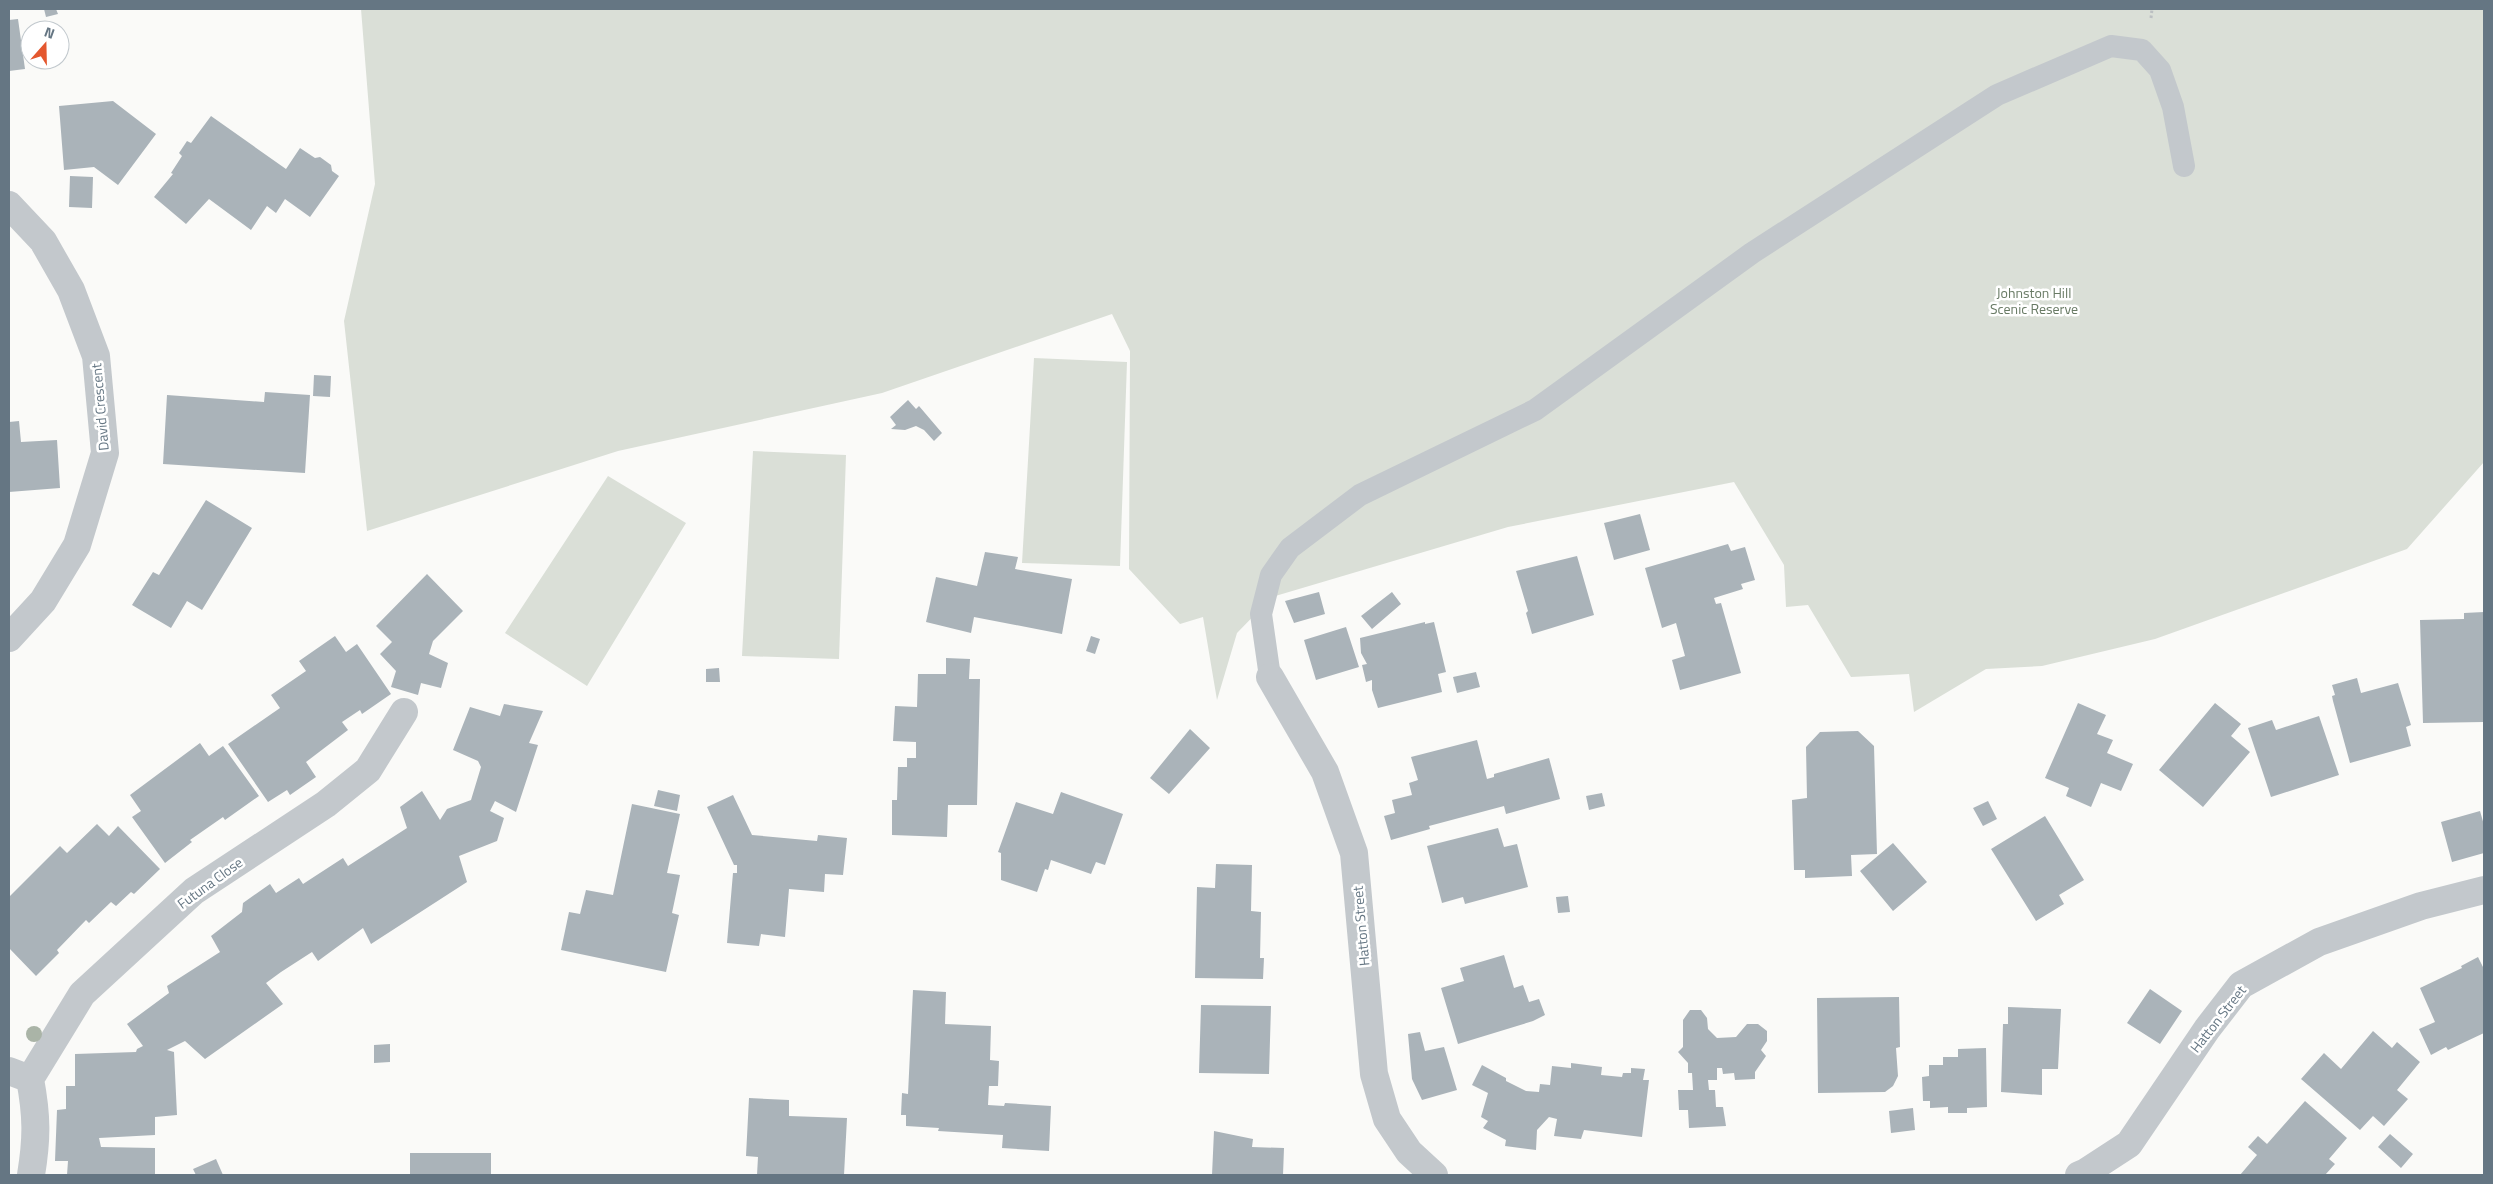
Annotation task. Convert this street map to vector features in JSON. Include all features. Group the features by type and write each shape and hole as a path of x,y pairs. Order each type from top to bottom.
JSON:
{"street":[{"name":"David Crescent","path":"9,205 43,241 72,290 96,356 106,453 77,545 43,600 9,638"},
{"name":"Hatton Street","path":"1270,676 1325,772 1354,854 1374,1074 1387,1119 1408,1152 1434,1175"},
{"name":"Futuna Close","path":"19,1075 82,994 194,891 326,804 368,770 404,712"},
{"name":"Hatton Street","path":"2079,1175 2129,1144 2207,1029 2241,985 2319,942 2421,906 2484,890"},
{"path":"19,1075 37,1137 31,1175"}],"lane":[{"path":"1270,676 1261,614 1271,575 1290,548 1360,495 1535,410 1752,254 1997,95 2111,46 2142,50 2160,70 2173,107 2184,166"}],"green space":[{"name":"Johnston Hill Scenic Reserve","path":"361,9 2484,9 2484,462 2407,549 2155,639 2042,666 1986,669 1914,712 1909,674 1851,677 1808,605 1786,607 1784,565 1734,482 1508,527 1272,597 1237,633 1217,700 1203,617 1180,624 1129,569 1130,351 1112,314 882,393 618,451 367,531 344,321 375,184"},
{"path":"1034,358 1127,362 1120,566 1022,563"},
{"path":"753,451 846,455 839,659 742,656"},
{"path":"608,476 686,523 587,686 505,633"}],"building":[{"path":"44,9 56,9 58,14 46,17"},
{"path":"18,19 20,70 9,71 9,20"},
{"path":"113,101 156,134 118,185 94,167 64,170 59,106"},
{"path":"211,116 286,169 300,148 315,158 320,157 331,165 332,171 339,176 310,217 285,199 276,213 267,206 251,230 209,199 186,224 154,197 173,174 171,173 182,156 179,153 187,141 191,143"},
{"path":"70,176 93,177 92,208 69,207"},
{"path":"314,375 331,376 330,397 313,396"},
{"path":"265,392 310,395 305,473 163,464 167,395 264,402"},
{"path":"908,400 916,409 919,406 942,433 934,441 924,430 916,426 905,430 891,429 896,425 890,417"},
{"path":"19,421 21,442 57,440 60,488 9,492 9,422"},
{"path":"206,500 252,528 202,610 187,601 171,628 132,605 153,572 159,575"},
{"path":"1640,514 1650,550 1614,560 1604,523"},
{"path":"1728,544 1731,551 1745,547 1755,580 1741,584 1743,589 1714,598 1716,604 1721,603 1741,673 1680,690 1672,660 1685,656 1676,623 1662,628 1645,568"},
{"path":"985,552 1018,557 1015,569 1072,579 1062,634 974,617 971,633 926,622 936,577 977,586"},
{"path":"1577,556 1594,615 1532,634 1526,613 1528,611 1516,571"},
{"path":"427,574 463,611 433,641 429,654 448,663 441,688 421,683 418,695 391,687 396,671 380,654 392,642 376,626"},
{"path":"1319,592 1325,614 1294,623 1285,601"},
{"path":"1392,592 1401,604 1372,629 1361,616"},
{"path":"2484,612 2484,722 2423,723 2420,620 2464,619 2464,613"},
{"path":"1425,622 1425,624 1434,622 1446,672 1438,674 1442,692 1378,708 1372,690 1372,680 1366,682 1362,665 1367,664 1361,653 1360,638"},
{"path":"1346,627 1359,667 1316,680 1304,640"},
{"path":"335,636 346,652 357,644 391,694 362,714 360,710 342,722 348,730 306,762 316,777 290,795 287,790 268,802 228,744 280,708 271,695 306,671 299,661"},
{"path":"1091,636 1100,639 1095,654 1086,651"},
{"path":"946,658 970,659 969,679 980,679 977,805 948,805 947,837 892,835 892,800 897,800 898,767 907,767 907,758 916,758 916,742 893,741 895,706 917,707 918,674 946,674"},
{"path":"719,668 720,682 706,682 706,669"},
{"path":"1476,672 1480,687 1457,693 1453,677"},
{"path":"2357,678 2361,693 2398,683 2411,725 2406,727 2411,746 2350,763 2333,701 2332,696 2335,695 2332,685"},
{"path":"2078,703 2106,715 2097,734 2113,740 2107,753 2133,764 2121,791 2101,783 2091,807 2066,796 2069,788 2045,778"},
{"path":"2215,703 2241,724 2231,736 2250,752 2203,807 2159,770"},
{"path":"504,704 543,711 529,743 538,745 516,812 495,801 490,811 504,818 497,841 459,856 467,882 371,944 363,928 318,961 312,952 281,972 266,983 283,1004 205,1059 185,1041 167,1050 174,1052 177,1115 155,1117 155,1135 99,1138 101,1147 155,1148 155,1175 67,1175 68,1161 55,1161 57,1110 66,1109 66,1086 75,1086 75,1054 136,1052 137,1049 143,1046 127,1024 169,993 167,986 220,952 211,936 242,912 243,903 270,884 276,893 299,878 303,884 343,858 348,866 407,828 400,807 422,791 440,820 447,809 471,800 481,767 478,761 453,750 470,707 500,716"},
{"path":"2319,716 2339,775 2271,797 2248,728 2272,720 2276,730"},
{"path":"1190,729 1210,748 1169,794 1150,778"},
{"path":"1858,731 1874,746 1877,854 1851,855 1852,876 1805,878 1805,870 1794,870 1792,800 1807,798 1806,747 1820,732"},
{"path":"1477,740 1487,779 1494,777 1494,774 1549,758 1560,799 1506,814 1504,806 1429,826 1430,829 1391,840 1384,816 1395,813 1392,800 1412,795 1409,783 1418,780 1411,757"},
{"path":"200,743 209,756 223,746 259,796 225,820 223,817 190,840 192,842 165,863 132,817 141,811 130,795"},
{"path":"658,790 680,795 677,811 654,806"},
{"path":"1061,792 1123,814 1105,865 1096,862 1091,874 1051,860 1048,870 1045,869 1037,892 1001,880 1001,853 998,852 1016,802 1053,814"},
{"path":"1602,793 1605,806 1589,810 1586,796"},
{"path":"733,795 752,835 817,841 818,835 847,838 843,875 825,874 824,892 789,889 785,937 761,934 759,946 727,943 733,873 737,873 737,865 734,865 707,807"},
{"path":"1988,801 1997,819 1983,826 1973,808"},
{"path":"632,804 680,814 667,873 680,875 672,913 679,915 666,972 561,950 569,912 580,914 586,890 613,895"},
{"path":"2480,811 2484,825 2484,853 2452,862 2441,822"},
{"path":"2045,816 2084,880 2059,895 2064,904 2036,921 1991,849"},
{"path":"97,824 109,836 118,826 160,869 134,894 131,892 116,906 111,902 89,923 86,920 57,950 59,953 36,976 9,948 9,897 60,846 67,853"},
{"path":"1498,828 1504,847 1517,844 1528,887 1465,904 1463,897 1442,903 1427,846"},
{"path":"1893,843 1927,882 1893,911 1860,871"},
{"path":"1216,864 1252,865 1251,911 1261,912 1260,958 1264,958 1263,979 1195,978 1197,887 1215,888"},
{"path":"1568,896 1570,912 1558,913 1556,897"},
{"path":"1504,955 1514,988 1523,985 1529,1002 1539,999 1545,1015 1533,1021 1458,1044 1441,988 1464,981 1460,968"},
{"path":"2478,957 2484,969 2484,1033 2448,1050 2446,1047 2431,1055 2419,1029 2435,1022 2420,988 2462,968 2461,966"},
{"path":"2150,989 2182,1011 2160,1044 2127,1023"},
{"path":"913,990 946,992 945,1024 991,1026 990,1060 999,1061 998,1086 989,1086 988,1105 1004,1106 1005,1103 1051,1106 1049,1151 1002,1148 1003,1135 938,1131 939,1128 906,1126 906,1115 901,1115 902,1093 908,1094"},
{"path":"1899,997 1900,1047 1896,1048 1898,1076 1893,1086 1885,1092 1818,1093 1817,998"},
{"path":"1201,1005 1271,1006 1269,1074 1199,1073"},
{"path":"2008,1007 2061,1009 2058,1069 2042,1069 2042,1095 2001,1092 2003,1024 2008,1024"},
{"path":"1690,1010 1701,1010 1707,1018 1708,1029 1717,1038 1736,1037 1747,1024 1758,1024 1767,1031 1767,1041 1761,1050 1766,1056 1755,1072 1755,1079 1735,1080 1734,1073 1723,1074 1722,1068 1717,1068 1717,1080 1708,1080 1709,1090 1715,1090 1716,1107 1723,1107 1726,1126 1689,1128 1688,1110 1679,1110 1678,1090 1693,1090 1692,1073 1688,1073 1688,1063 1678,1052 1683,1047 1683,1020"},
{"path":"2373,1031 2392,1048 2397,1042 2420,1062 2397,1090 2408,1099 2384,1126 2373,1116 2360,1130 2301,1079 2324,1053 2341,1069"},
{"path":"1420,1032 1425,1051 1444,1047 1457,1090 1422,1100 1412,1079 1408,1034"},
{"path":"390,1044 390,1062 374,1063 374,1045"},
{"path":"1986,1048 1987,1107 1967,1108 1967,1113 1948,1113 1948,1107 1930,1108 1930,1101 1923,1101 1922,1077 1929,1076 1929,1065 1943,1065 1943,1057 1958,1057 1958,1049"},
{"path":"1571,1063 1602,1067 1601,1075 1622,1077 1623,1073 1631,1073 1631,1068 1645,1069 1643,1080 1649,1080 1642,1137 1584,1130 1581,1139 1554,1136 1557,1119 1549,1117 1537,1130 1536,1150 1505,1146 1506,1140 1483,1128 1488,1121 1481,1117 1488,1093 1472,1085 1482,1065 1506,1078 1506,1081 1526,1091 1539,1092 1540,1084 1550,1085 1552,1066 1571,1068"},
{"path":"749,1098 789,1100 789,1116 847,1118 844,1175 757,1175 758,1157 746,1156"},
{"path":"2305,1101 2347,1138 2329,1159 2335,1164 2325,1175 2240,1175 2257,1155 2248,1147 2258,1136 2267,1144"},
{"path":"1913,1108 1915,1130 1891,1133 1889,1111"},
{"path":"1214,1131 1253,1139 1252,1147 1284,1148 1283,1175 1212,1175"},
{"path":"2390,1134 2413,1154 2401,1168 2378,1147"},
{"path":"410,1153 491,1153 491,1175 410,1175"},
{"path":"216,1159 223,1175 196,1175 193,1169"}]}
